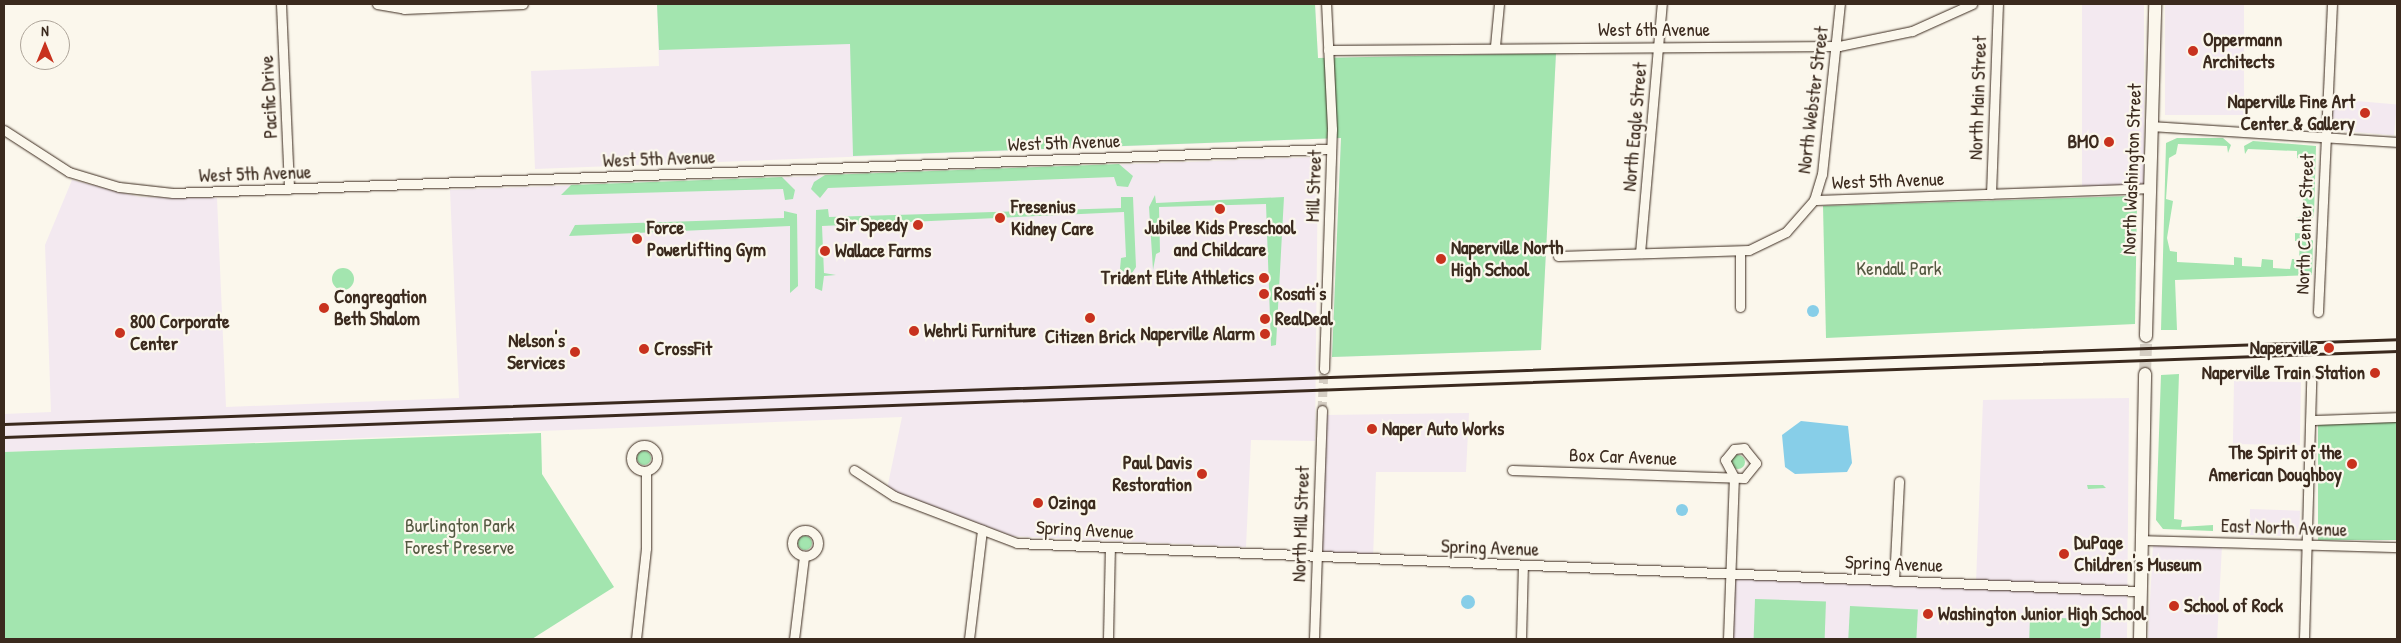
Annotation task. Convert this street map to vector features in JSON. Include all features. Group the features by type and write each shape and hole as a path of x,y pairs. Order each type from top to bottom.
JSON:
{"main road":[{"name":"North Washington Street","path":"2146,336 2155,4"},
{"path":"2140,639 2140,540 2145,374"}],"street":[{"name":"Pacific Drive","path":"281,4 289,189"},
{"path":"377,4 404,9 523,4"},
{"name":"Mill Street","path":"1324,369 1332,149 1326,4"},
{"path":"1495,46 1499,4"},
{"name":"North Eagle Street","path":"1640,253 1662,4"},
{"name":"North Webster Street","path":"1814,200 1822,173 1839,46 1840,4"},
{"name":"West 6th Avenue","path":"1328,50 1495,46 1839,46 1912,31 1972,4"},
{"name":"North Main Street","path":"1991,194 1998,4"},
{"name":"North Center Street","path":"2318,312 2332,4"},
{"path":"2152,126 2397,142"},
{"name":"West 5th Avenue","path":"4,130 46,161 119,187 173,193 1332,149"},
{"name":"West 5th Avenue","path":"1558,256 1740,251 1777,239 1814,200 2150,188"},
{"path":"1740,251 1740,307"},
{"path":"2304,639 2313,398 2310,381"},
{"name":"North Mill Street","path":"1314,639 1322,410"},
{"path":"2312,420 2397,417"},
{"name":"Spring Avenue","path":"854,470 894,496 1017,543 2140,591"},
{"name":"Box Car Avenue","path":"1512,470 1734,477 1730,574"},
{"path":"636,639 646,548 646,472"},
{"path":"1894,580 1899,481"},
{"path":"969,639 982,530"},
{"name":"East North Avenue","path":"2140,540 2397,547"},
{"path":"1108,639 1110,547"},
{"path":"794,639 804,556"},
{"path":"1520,639 1523,565"},
{"path":"1728,639 1730,574"}],"shaded area":[{"name":"Naperville North High School","path":"657,4 1315,4 1318,58 1556,53 1541,350 1332,357 1341,138 535,169 531,71 659,66"},
{"path":"2082,4 2144,4 2144,188 2082,188"},
{"path":"2165,4 2244,4 2244,115 2165,115"},
{"path":"2334,99 2397,104 2394,135 2331,130"},
{"path":"1318,157 1315,441 1251,440 1246,547 1012,536 887,489 902,417 4,452 4,414 51,412 45,245 72,180 140,197 217,198 226,407 459,398 450,190"},
{"path":"2234,381 2301,382 2300,445 2233,444"},
{"path":"2129,398 2127,639 1728,639 1731,573 1976,583 1983,400"},
{"path":"1469,413 1466,472 1376,472 1373,560 1319,559 1325,415"},
{"path":"2250,509 2300,511 2299,537 2249,535"},
{"path":"2153,544 2222,548 2217,639 2148,639"}],"green space":[{"name":"Naperville North High School","path":"657,4 1315,4 1318,58 1556,53 1541,350 1332,357 1341,138 853,156 850,44 659,50"},
{"path":"2177,138 2223,138 2231,145 2228,153 2227,146 2178,144 2176,154 2169,158 2166,199 2173,201 2167,238 2170,251 2177,252 2177,262 2234,265 2234,257 2242,258 2242,266 2261,267 2262,259 2273,260 2273,268 2290,269 2292,259 2299,259 2300,241 2295,241 2295,233 2307,234 2313,241 2312,275 2175,280 2177,330 2161,330 2166,143"},
{"path":"2253,141 2316,146 2314,215 2311,220 2296,218 2302,216 2305,160 2297,158 2297,151 2248,149 2245,154 2244,146"},
{"path":"1119,164 1133,176 1128,187 1117,186 1114,177 828,188 820,198 811,189 814,182 825,175"},
{"path":"782,177 795,190 793,199 785,200 783,189 561,195 571,185"},
{"path":"1155,195 1156,203 1284,197 1276,345 1271,346 1266,204 1159,207 1160,252 1156,254 1153,270 1149,207"},
{"name":"Kendall Park","path":"2130,196 2137,203 2135,324 1826,338 1823,206"},
{"path":"1121,197 1133,197 1136,267 1130,276 1120,269 1121,258 1126,257 1124,212 822,226 824,273 836,275 824,276 822,291 815,288 816,210 828,209 829,217 1121,208"},
{"path":"784,211 797,214 798,286 790,293 790,226 569,236 575,225 784,218"},
{"path":"343,268 351,271 354,279 351,287 343,290 335,287 332,279 335,271"},
{"path":"2179,374 2174,519 2182,520 2181,527 2213,525 2213,531 2163,529 2156,520 2161,375"},
{"path":"2318,422 2397,422 2397,540 2318,540"},
{"name":"Burlington Park Forest Preserve","path":"541,433 542,474 614,587 532,639 4,639 4,452"},
{"path":"644,451 649,453 651,458 649,463 644,465 639,463 637,458 639,453"},
{"path":"1735,455 1741,455 1745,462 1741,469 1735,469 1731,465 1731,459"},
{"path":"2087,485 2103,485 2106,488 2088,489"},
{"path":"802,536 808,536 812,543 808,550 802,550 798,546 798,540"},
{"path":"1755,599 1826,601 1825,639 1754,639"},
{"path":"1850,606 1918,610 1916,639 1848,639"},
{"path":"2030,617 2101,619 2100,639 2029,639"}],"water":[{"path":"1813,305 1819,311 1813,317 1807,311"},
{"path":"1801,421 1848,426 1852,463 1847,472 1795,474 1785,467 1782,435"},
{"path":"1682,504 1688,510 1682,516 1676,510"},
{"path":"1465,595 1471,595 1475,602 1471,609 1465,609 1461,605 1461,599"}],"tunnel":[{"path":"2145,374 2146,336"},
{"path":"1322,410 1324,369"}],"railway":[{"path":"4,424 2397,339"},
{"path":"4,437 2397,351"}],"place":[{"name":"Oppermann Architects","path":"2193,51"},
{"name":"Naperville Fine Art Center & Gallery","path":"2365,113"},
{"name":"BMO","path":"2109,142"},
{"name":"Jubilee Kids Preschool and Childcare","path":"1220,209"},
{"name":"Fresenius Kidney Care","path":"1000,218"},
{"name":"Sir Speedy","path":"918,225"},
{"name":"Force Powerlifting Gym","path":"637,239"},
{"name":"Wallace Farms","path":"825,251"},
{"name":"Naperville North High School","path":"1441,259"},
{"name":"Trident Elite Athletics","path":"1264,278"},
{"name":"Rosati's","path":"1264,294"},
{"name":"Congregation Beth Shalom","path":"324,308"},
{"name":"Citizen Brick","path":"1090,318"},
{"name":"RealDeal","path":"1265,319"},
{"name":"Wehrli Furniture","path":"914,331"},
{"name":"800 Corporate Center","path":"120,333"},
{"name":"Naperville Alarm","path":"1265,334"},
{"name":"Naperville","path":"2329,348"},
{"name":"CrossFit","path":"644,349"},
{"name":"Nelson's Services","path":"575,352"},
{"name":"Naperville Train Station","path":"2375,373"},
{"name":"Naper Auto Works","path":"1372,429"},
{"name":"The Spirit of the American Doughboy","path":"2352,464"},
{"name":"Paul Davis Restoration","path":"1202,474"},
{"name":"Ozinga","path":"1038,503"},
{"name":"DuPage Children's Museum","path":"2064,554"},
{"name":"School of Rock","path":"2174,606"},
{"name":"Washington Junior High School","path":"1928,614"}]}
